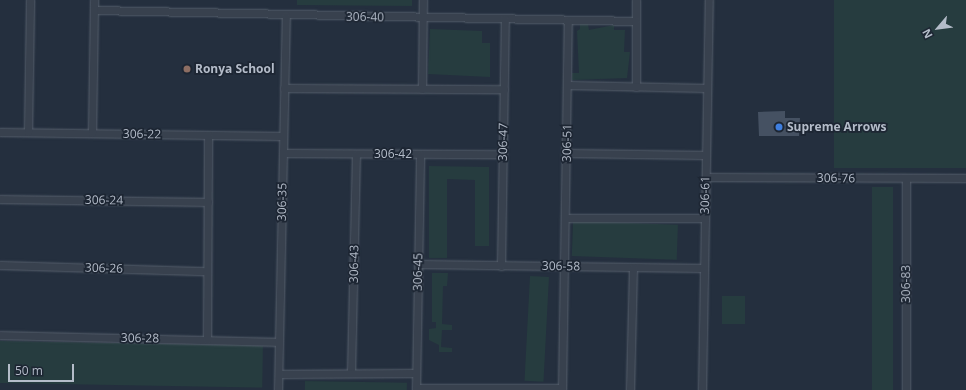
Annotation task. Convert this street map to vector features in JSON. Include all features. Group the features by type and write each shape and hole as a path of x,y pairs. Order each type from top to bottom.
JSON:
{"street":[{"path":"28,132 30,0"},
{"path":"92,133 94,0"},
{"path":"422,89 423,0"},
{"path":"636,0 636,87"},
{"name":"306-61","path":"702,390 709,0"},
{"name":"306-40","path":"94,10 423,18 636,21"},
{"name":"306-35","path":"278,390 286,15"},
{"name":"306-47","path":"501,266 505,19"},
{"name":"306-51","path":"562,389 568,20"},
{"path":"568,85 707,88"},
{"path":"284,88 504,89"},
{"name":"306-22","path":"0,132 283,136"},
{"path":"207,340 208,135"},
{"name":"306-42","path":"283,153 503,154"},
{"path":"566,153 706,155"},
{"name":"306-43","path":"351,373 356,154"},
{"name":"306-45","path":"416,389 420,154"},
{"name":"306-76","path":"706,177 966,178"},
{"name":"306-83","path":"906,178 906,390"},
{"name":"306-24","path":"0,198 208,202"},
{"path":"565,218 705,218"},
{"name":"306-58","path":"418,264 704,268"},
{"name":"306-26","path":"0,265 208,271"},
{"path":"630,390 633,267"},
{"name":"306-28","path":"0,335 279,342"},
{"path":"279,374 416,373"},
{"path":"416,389 562,389"}],"green space":[{"path":"297,0 412,0 412,6 297,5"},
{"path":"834,0 966,0 966,168 834,168"},
{"path":"580,23 588,24 589,30 614,25 614,30 625,30 624,52 630,52 627,78 572,80 572,73 579,73 577,31 580,29"},
{"path":"430,29 482,31 482,43 490,43 490,77 428,74"},
{"path":"429,166 489,167 489,246 475,246 475,180 447,179 447,258 429,258"},
{"path":"872,187 893,187 893,390 872,390"},
{"path":"573,221 678,225 677,260 572,256"},
{"path":"432,273 448,273 447,286 443,286 442,324 452,325 452,330 442,330 441,347 452,348 452,352 439,352 439,345 429,340 429,329 436,328 436,322 432,322"},
{"path":"530,276 549,277 543,382 525,381"},
{"path":"722,296 745,296 745,324 722,324"},
{"path":"0,341 263,346 262,388 0,383"},
{"path":"305,381 407,383 407,390 305,390"}],"building":[{"name":"Supreme Arrows","path":"785,111 785,118 800,118 799,136 759,136 758,112"}],"place":[{"name":"Ronya School","path":"187,69"},
{"name":"Supreme Arrows","path":"779,127"}]}
